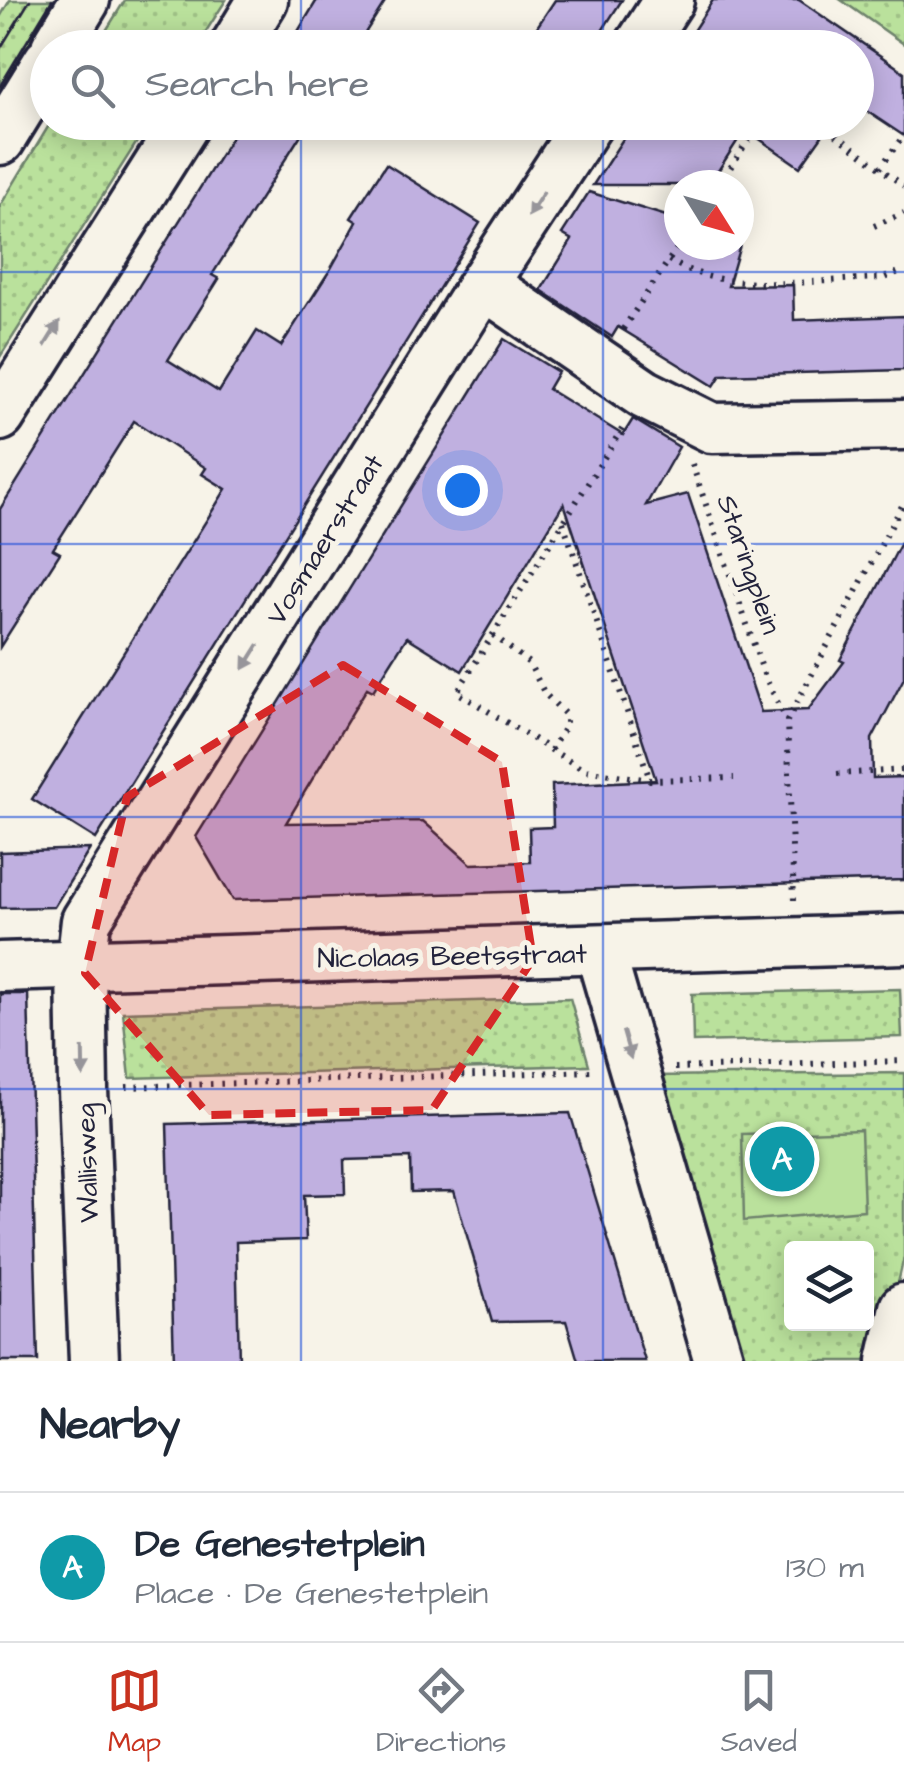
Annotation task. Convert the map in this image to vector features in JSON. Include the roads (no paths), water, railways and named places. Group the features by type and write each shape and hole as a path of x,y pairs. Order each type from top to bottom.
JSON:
{"street":[{"path":"67,30 85,0"},
{"path":"245,30 263,0"},
{"path":"650,30 670,0"},
{"path":"0,140 30,91"},
{"path":"0,416 175,140"},
{"name":"Vosmaerstraat","path":"81,965 86,922 483,284 577,140"},
{"path":"483,284 644,394 685,418 712,428 904,425"},
{"name":"Nicolaas Beetsstraat","path":"0,967 904,940"},
{"path":"600,951 719,1361"},
{"name":"Wallisweg","path":"81,965 94,1361"},
{"path":"892,1361 904,1308"}],"tram line":[{"path":"0,49 30,0"},
{"path":"34,30 52,0"},
{"path":"0,86 30,36"}],"place":[{"name":"De Genestetplein","path":"782,1159"}]}
